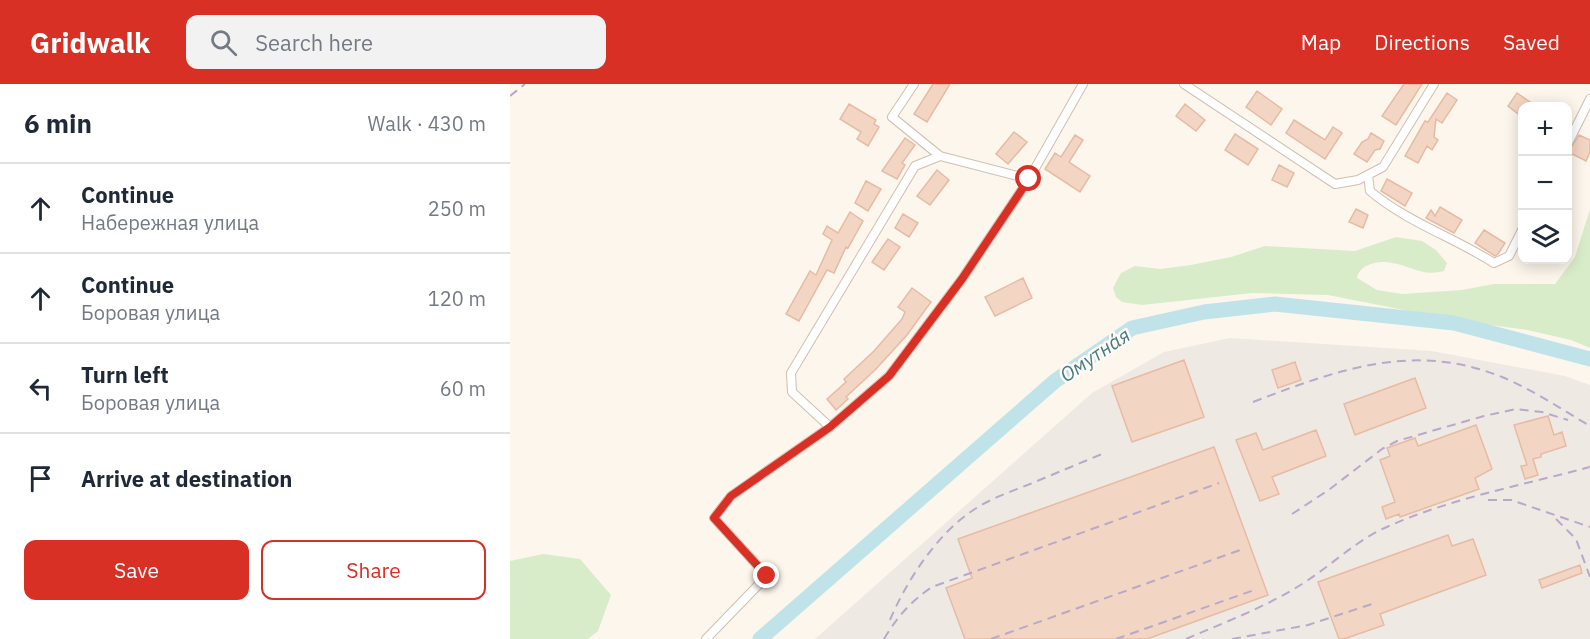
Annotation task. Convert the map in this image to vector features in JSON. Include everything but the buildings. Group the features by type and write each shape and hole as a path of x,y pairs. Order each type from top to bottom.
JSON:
{"street":[{"path":"914,84 892,117 940,156 1029,179"},
{"path":"706,639 767,576 714,518 731,496 830,427 889,376 962,279 1029,179 1083,84"},
{"path":"1184,84 1335,184 1358,180 1383,167 1434,84"},
{"path":"1572,135 1590,99"},
{"path":"830,427 792,392 791,373 915,166 940,156"},
{"path":"1368,175 1370,191 1388,206 1420,225 1465,245 1494,263 1509,256 1518,238"}],"shaded area":[{"path":"1230,338 1432,351 1565,376 1590,385 1590,639 815,639 1092,393 1164,352"}],"green space":[{"path":"1590,209 1590,348 1571,340 1527,330 1460,321 1328,295 1252,293 1142,305 1122,302 1116,297 1113,288 1121,273 1135,266 1160,269 1191,265 1231,257 1265,246 1355,251 1396,237 1422,241 1436,250 1447,263 1444,271 1429,273 1399,264 1381,262 1366,266 1357,278 1377,290 1402,294 1462,290 1494,284 1555,284 1575,257"},
{"path":"543,554 580,559 611,595 598,631 588,639 510,639 510,561"}],"waterway":[{"name":"Омутна́я","path":"760,639 1055,381 1132,328 1204,312 1275,304 1454,323 1590,359"}],"railway":[{"path":"510,96 525,84"},
{"path":"1253,402 1315,380 1376,364 1437,361 1469,366 1502,377 1590,426"},
{"path":"1292,514 1330,489 1382,449 1397,441 1516,409 1542,412 1568,420"},
{"path":"890,620 904,590 923,560 959,521 993,499 1102,454"},
{"path":"1186,639 1274,600 1313,577 1366,538 1389,526 1463,500 1590,467"},
{"path":"884,639 905,610 932,587 1219,483"},
{"path":"1488,500 1511,500 1590,527"},
{"path":"1556,519 1576,539 1590,577"},
{"path":"991,639 1243,549"},
{"path":"1116,639 1257,589"},
{"path":"1232,639 1308,625 1372,604"}],"route":[{"path":"767,576 714,518 731,496 830,427 889,376 962,279 1029,179"}]}
